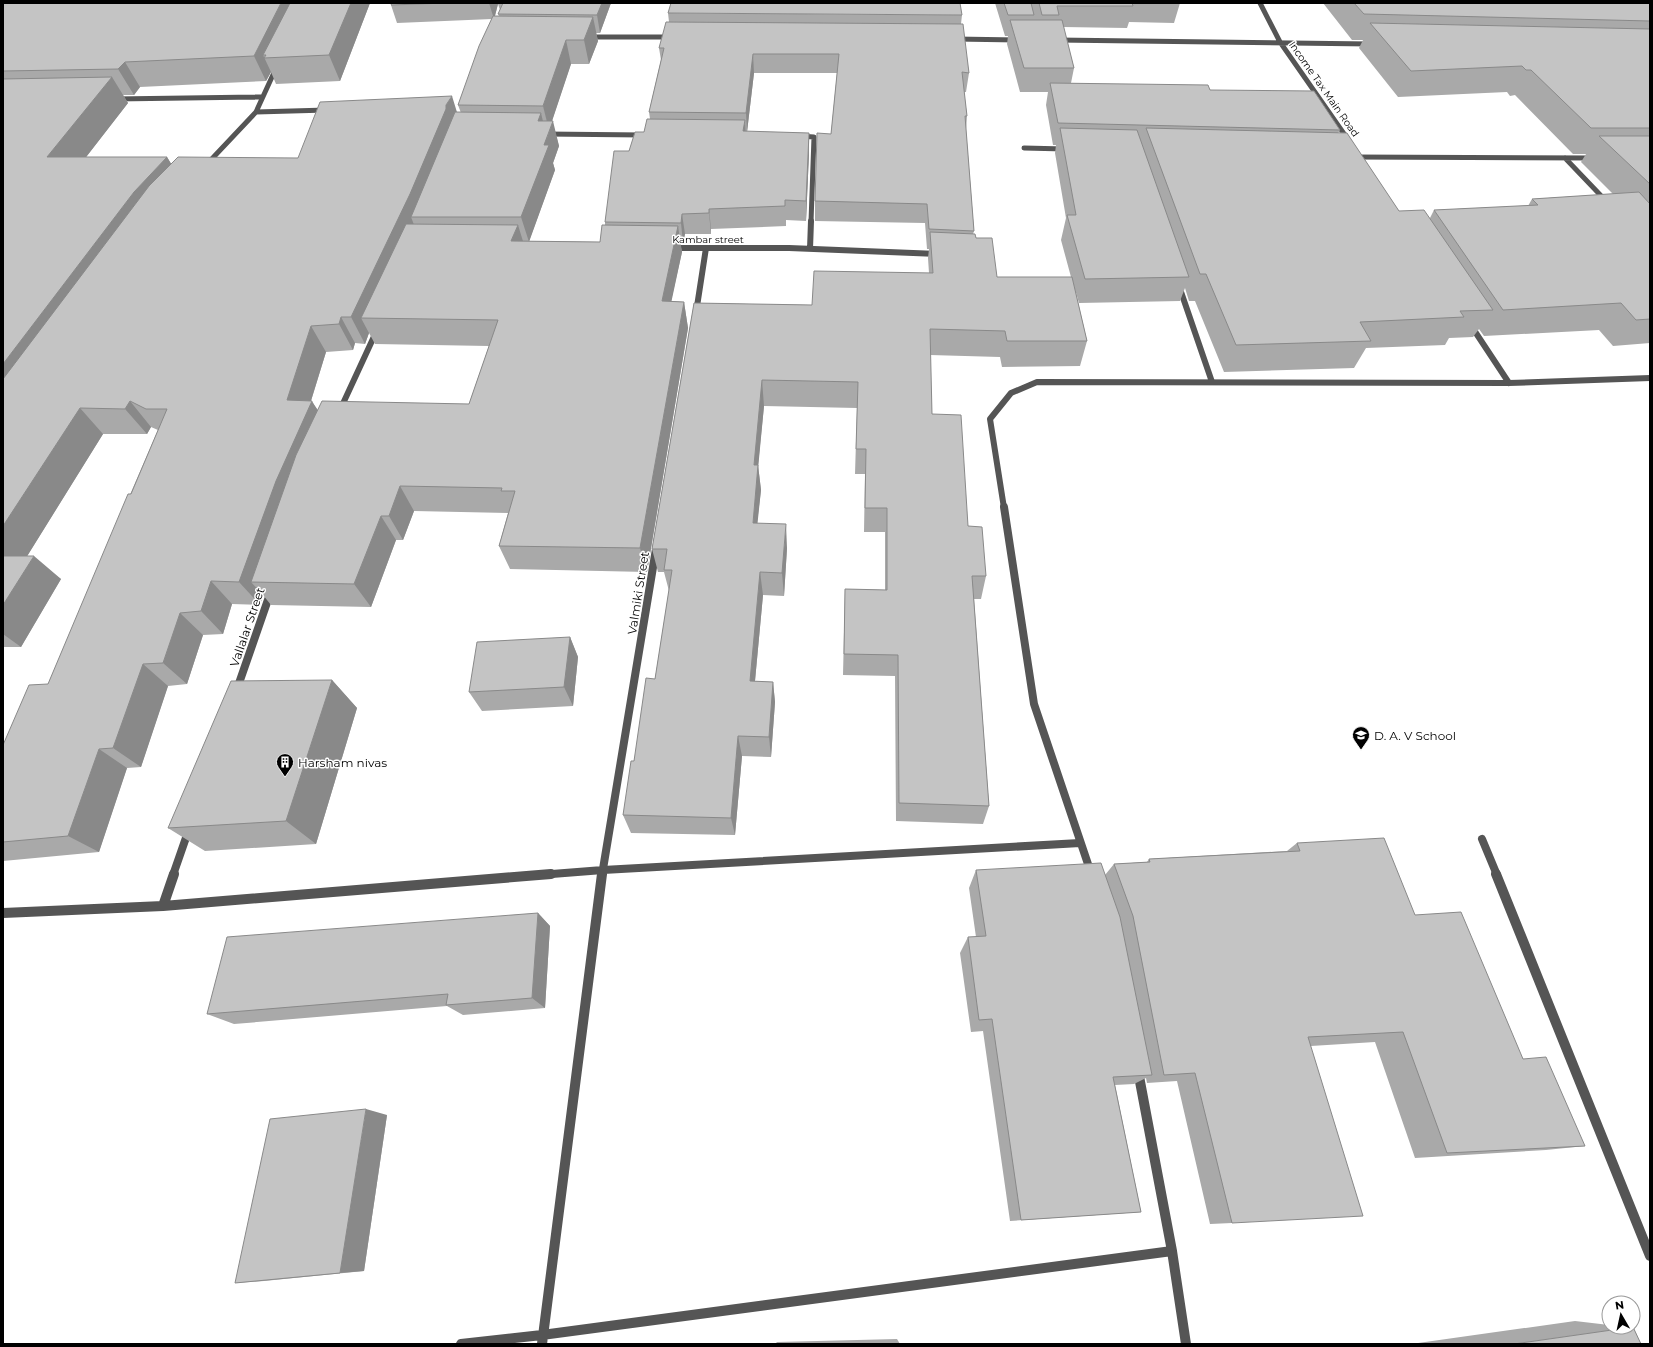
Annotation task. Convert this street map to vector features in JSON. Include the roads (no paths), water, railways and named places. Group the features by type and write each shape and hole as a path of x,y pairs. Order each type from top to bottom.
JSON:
{"street":[{"name":"Income Tax Main Road","path":"1260,3 1280,42 1351,144"},
{"path":"582,37 677,37"},
{"path":"948,39 1027,40"},
{"path":"1051,40 1375,44"},
{"path":"201,170 256,112 279,63"},
{"path":"105,99 262,97"},
{"path":"256,112 336,110"},
{"path":"537,134 648,135"},
{"path":"790,136 814,137 810,249"},
{"path":"1024,148 1071,149"},
{"name":"Income Tax Main Road","path":"1355,150 1364,164"},
{"path":"1344,156 1596,158"},
{"path":"1565,158 1613,208"},
{"name":"Kambar street","path":"667,248 810,249 948,254"},
{"path":"695,319 706,248"},
{"path":"1176,278 1212,382"},
{"path":"1465,317 1509,383"},
{"path":"336,420 379,326"},
{"path":"1093,880 1034,704 990,418 1012,393 1037,382 1509,383 1650,378"},
{"name":"Valmiki Street","path":"542,1340 603,870 658,539"},
{"name":"Vallalar Street","path":"235,696 273,583"},
{"path":"163,906 191,823"},
{"path":"1482,840 1650,1256"},
{"path":"3,913 163,906 603,870 1080,843"},
{"path":"1135,1057 1172,1251 1186,1344"},
{"path":"461,1344 542,1340 1172,1251"}],"place":[{"name":"D. A. V School","path":"1361,750"},
{"name":"Harsham nivas","path":"285,777"}]}
